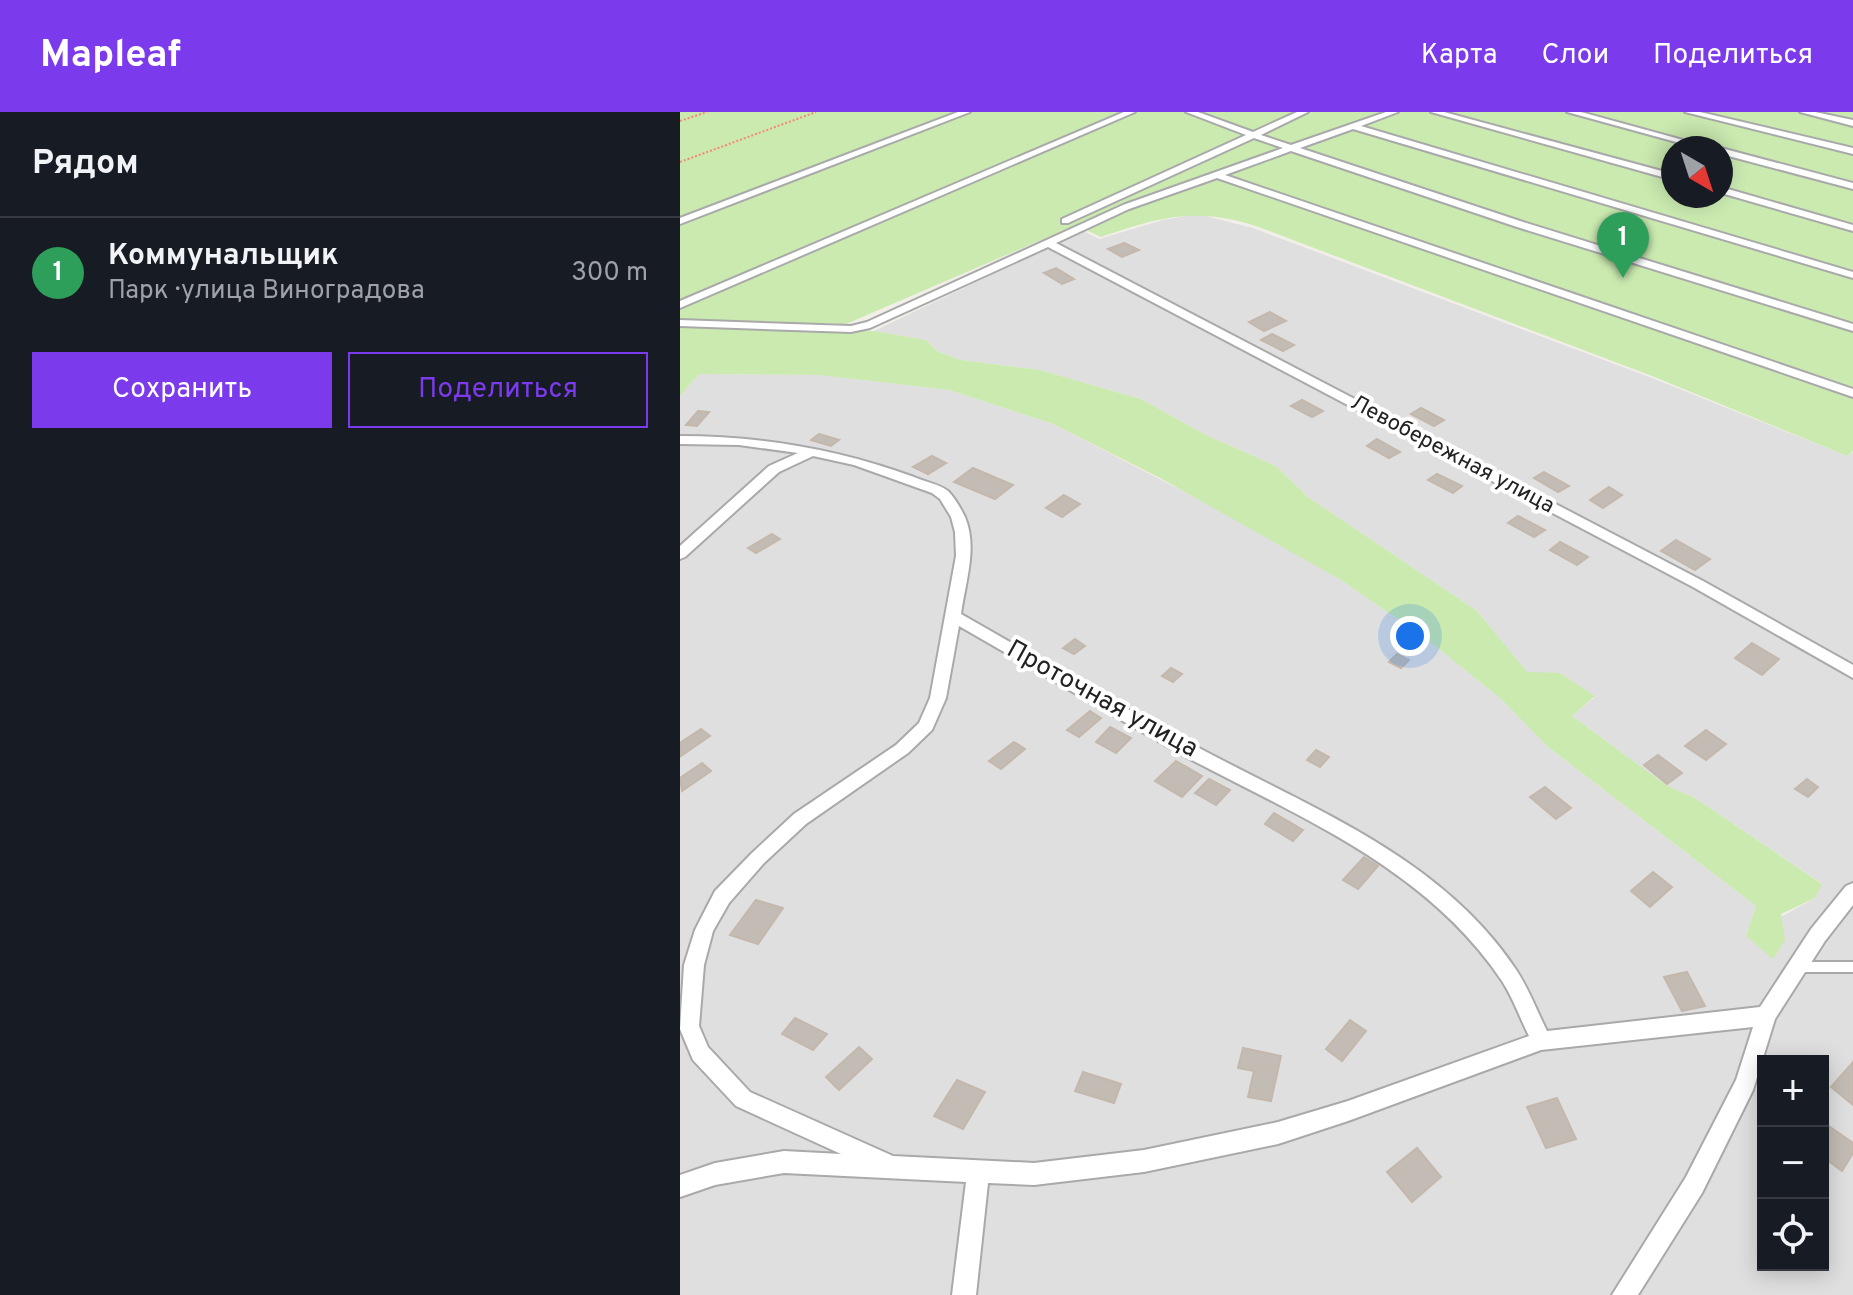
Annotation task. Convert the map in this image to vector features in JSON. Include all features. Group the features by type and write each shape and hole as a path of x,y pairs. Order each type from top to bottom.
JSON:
{"street":[{"path":"680,221 966,112"},
{"path":"680,305 1131,112"},
{"path":"1190,112 1459,206 1853,328"},
{"path":"1065,221 1304,112"},
{"path":"680,323 851,329 870,325 1126,207 1394,112"},
{"path":"1435,112 1661,174"},
{"path":"1571,112 1662,136"},
{"path":"1689,112 1853,151"},
{"path":"1804,112 1853,123"},
{"path":"1354,127 1853,275"},
{"path":"1733,154 1853,186"},
{"path":"1217,175 1853,393"},
{"path":"1733,193 1853,228"},
{"name":"Левобережная улица","path":"1048,243 1698,584 1853,672"},
{"path":"680,440 739,442 811,452 892,472 943,493 959,519 965,556 956,587 938,698 926,726 902,749 800,819 758,858 722,897 704,930 694,965 689,1026 700,1053 743,1099 893,1166"},
{"path":"680,554 774,469 811,452"},
{"name":"Проточная улица","path":"953,616 1195,753 1358,837 1421,880 1467,921 1510,976 1541,1041"},
{"path":"1624,1295 1701,1172 1746,1083 1766,1016 1797,967 1853,891"},
{"path":"680,1186 715,1174 784,1162 893,1166 978,1174 1034,1174 1144,1161 1278,1133 1397,1094 1541,1041 1766,1016"},
{"path":"964,1295 978,1174"}],"lane":[{"path":"1797,967 1853,967"}],"path":[{"path":"680,121 707,112"},
{"path":"680,162 816,112"}],"shaded area":[{"path":"1198,214 1253,228 1652,378 1847,456 1853,452 1853,1295 680,1295 680,396 699,374 819,375 949,390 1053,424 1256,529 1341,580 1429,641 1501,699 1548,747 1756,906 1746,936 1815,898 1821,883 1695,798 1666,785 1572,716 1595,697 1560,673 1527,673 1477,611 1308,497 1276,466 1206,435 1141,399 1040,370 961,360 937,351 926,340 874,331 1083,231 1099,239 1163,220"}],"green space":[{"path":"680,112 1853,112 1853,451 1847,456 1652,376 1256,226 1214,217 1160,220 1101,237 1076,225 846,324 744,321 733,328 874,331 926,340 937,351 961,360 1040,370 1141,399 1206,435 1276,466 1308,497 1477,611 1527,672 1560,673 1595,696 1572,716 1666,785 1695,798 1822,884 1815,898 1781,914 1785,940 1773,959 1746,936 1756,906 1548,747 1501,699 1429,641 1341,580 1160,478 1053,424 949,390 819,375 699,374 680,396"}],"building":[{"path":"1124,243 1139,250 1122,257 1108,249"},
{"path":"1056,268 1074,279 1062,284 1044,273"},
{"path":"1270,312 1286,321 1264,331 1249,322"},
{"path":"1272,334 1294,345 1283,351 1261,340"},
{"path":"1302,400 1323,411 1312,417 1291,406"},
{"path":"1421,408 1444,420 1434,426 1411,414"},
{"path":"698,411 709,412 697,426 686,425"},
{"path":"819,434 839,440 831,446 811,440"},
{"path":"1377,439 1400,452 1389,458 1367,446"},
{"path":"932,456 946,463 928,474 913,467"},
{"path":"973,468 1013,485 995,499 954,482"},
{"path":"1544,472 1569,486 1558,492 1534,478"},
{"path":"1437,474 1462,486 1453,493 1428,480"},
{"path":"1609,487 1622,495 1603,508 1590,500"},
{"path":"1064,495 1080,504 1062,517 1046,508"},
{"path":"1518,516 1545,530 1534,537 1508,523"},
{"path":"772,534 780,539 756,553 748,548"},
{"path":"1676,540 1710,559 1695,570 1661,551"},
{"path":"1560,542 1588,557 1577,565 1550,550"},
{"path":"1075,639 1085,646 1074,654 1063,648"},
{"path":"1752,643 1779,659 1762,675 1735,658"},
{"path":"1397,654 1409,660 1401,668 1389,662"},
{"path":"1171,668 1182,674 1173,682 1162,676"},
{"path":"1090,711 1101,718 1079,737 1067,730"},
{"path":"1110,727 1131,738 1116,753 1096,742"},
{"path":"701,729 710,736 681,756 680,743"},
{"path":"1706,730 1726,744 1706,760 1685,746"},
{"path":"1014,742 1025,749 1001,769 989,761"},
{"path":"1316,750 1329,757 1320,767 1307,760"},
{"path":"1658,755 1682,773 1667,784 1644,765"},
{"path":"1176,761 1202,776 1182,797 1155,781"},
{"path":"702,763 711,771 682,791 680,778"},
{"path":"1209,779 1230,790 1216,805 1195,793"},
{"path":"1807,779 1818,787 1808,797 1795,789"},
{"path":"1545,787 1571,808 1556,819 1530,797"},
{"path":"1274,813 1303,830 1293,841 1265,824"},
{"path":"1364,857 1378,866 1358,889 1343,880"},
{"path":"1653,872 1672,887 1650,907 1631,891"},
{"path":"756,900 783,908 758,944 730,935"},
{"path":"1687,972 1705,1006 1682,1011 1664,977"},
{"path":"795,1018 827,1034 813,1050 782,1034"},
{"path":"1350,1020 1366,1031 1342,1061 1326,1049"},
{"path":"859,1047 872,1059 839,1090 826,1077"},
{"path":"1243,1048 1281,1056 1271,1101 1248,1097 1254,1071 1238,1068"},
{"path":"1853,1062 1853,1105 1831,1087"},
{"path":"1083,1072 1121,1084 1114,1103 1075,1091"},
{"path":"957,1080 985,1092 963,1129 934,1116"},
{"path":"1557,1098 1576,1139 1546,1148 1527,1107"},
{"path":"1829,1126 1853,1143 1853,1153 1842,1171 1829,1161"},
{"path":"1417,1148 1441,1177 1412,1202 1387,1172"}],"place":[{"name":"Коммунальщик","path":"1623,278"}]}
